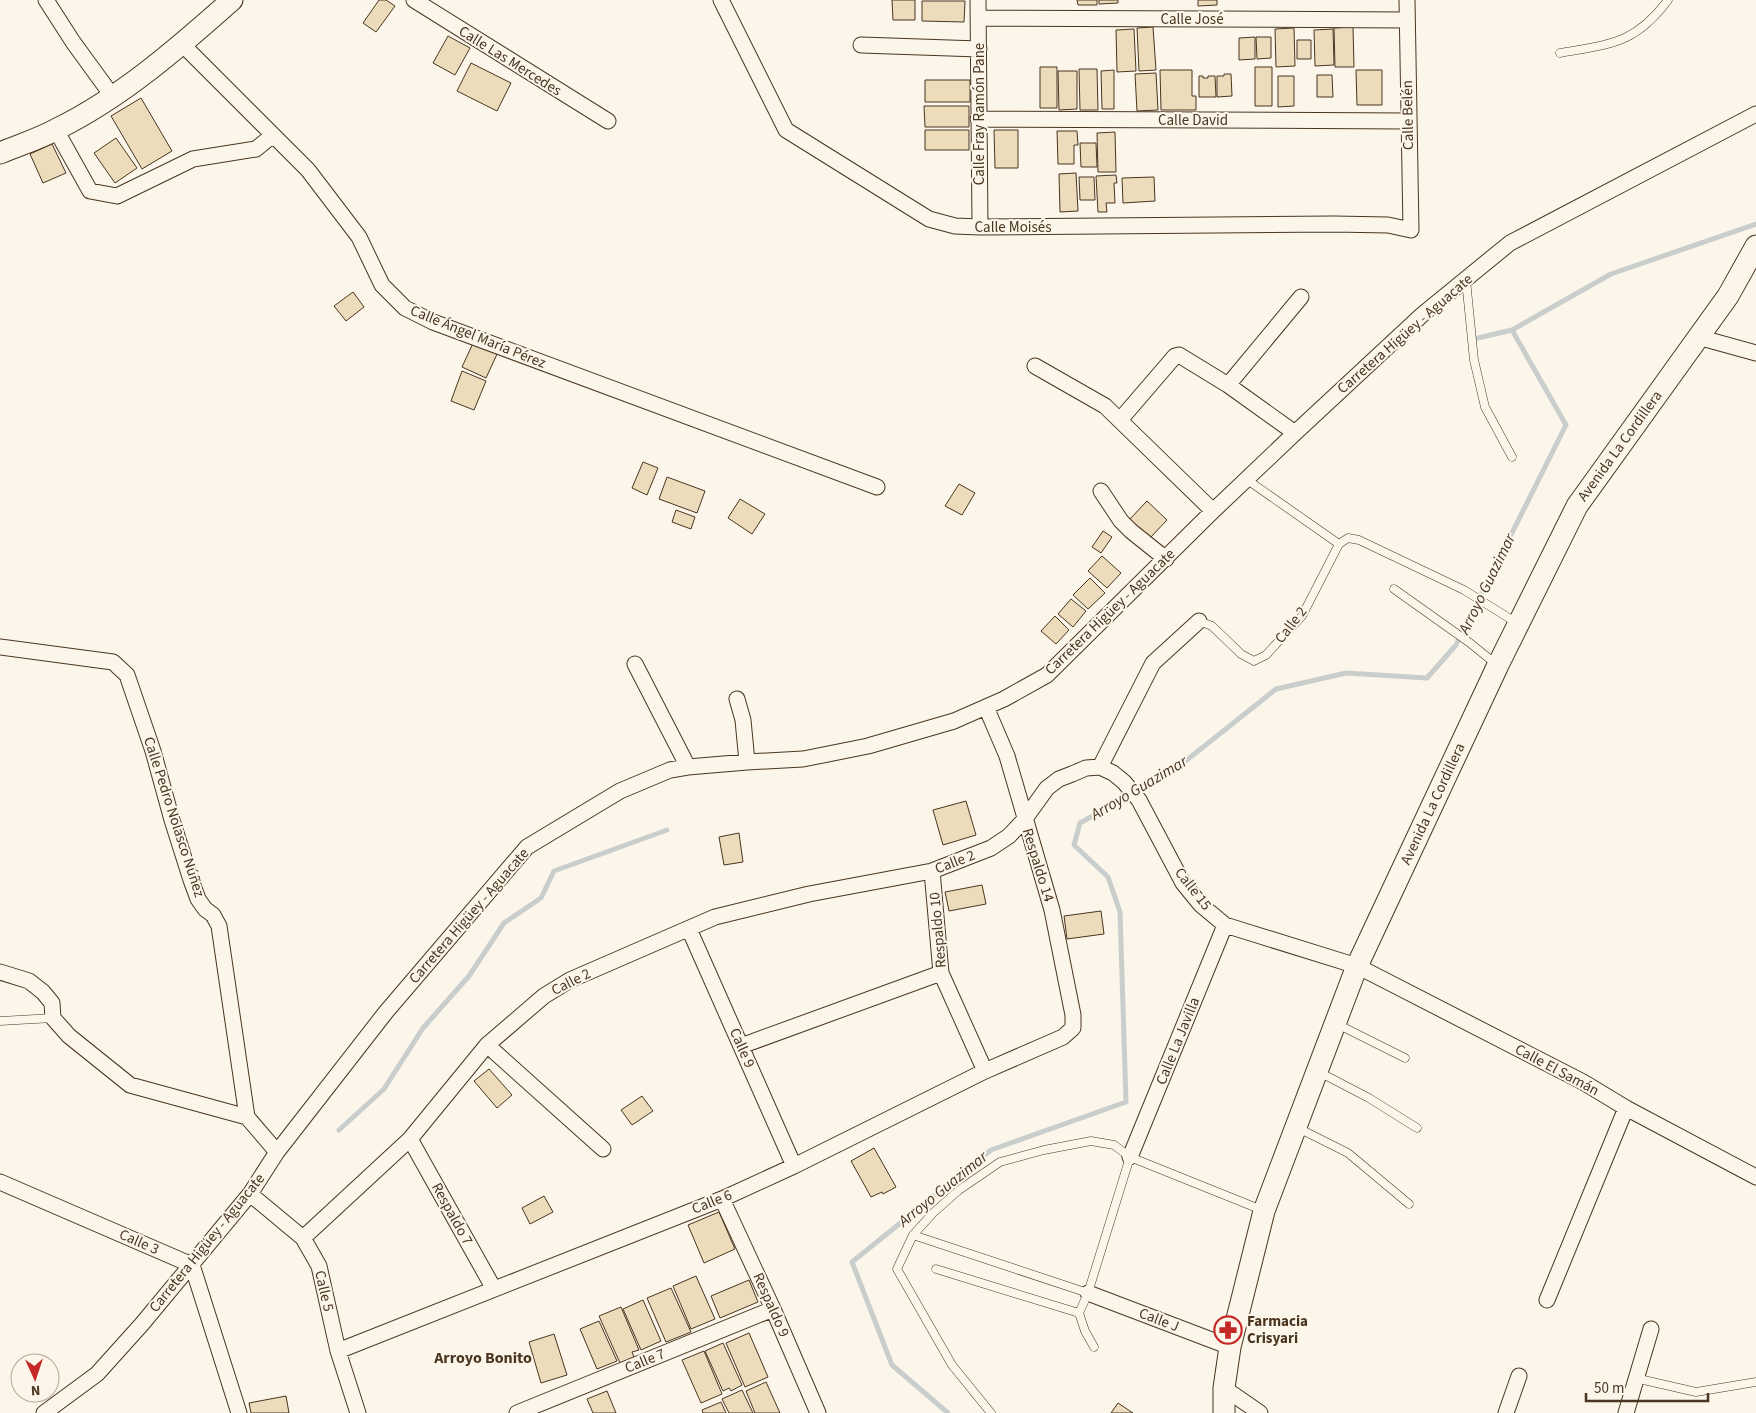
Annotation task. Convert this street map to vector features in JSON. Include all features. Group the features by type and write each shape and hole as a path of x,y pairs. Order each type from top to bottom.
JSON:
{"main road":[{"path":"0,153 56,130 113,97 182,44 232,0"},
{"name":"Avenida La Cordillera","path":"1224,1413 1224,1388 1230,1347 1264,1211 1357,966 1498,665 1577,506 1728,296 1756,246"}],"street":[{"path":"46,0 72,42 113,97"},
{"name":"Calle Las Mercedes","path":"414,0 608,121"},
{"name":"Calle Moisés","path":"721,0 786,130 929,219 955,226 980,227 1334,224 1388,225 1411,230"},
{"name":"Calle Fray Ramón Pane","path":"978,0 980,227"},
{"name":"Calle Belén","path":"1406,0 1411,230"},
{"name":"Calle José","path":"978,18 1407,20"},
{"name":"Calle Ángel María Pérez","path":"182,44 308,170 359,237 382,285 405,308 433,322 877,487"},
{"path":"861,45 978,49"},
{"name":"Carretera Higüey - Aguacate","path":"44,1413 96,1374 142,1324 250,1194 277,1152 386,1012 527,847 620,791 670,770 688,766 803,759 868,746 954,722 1047,675 1295,433 1423,314 1510,243 1756,114"},
{"name":"Calle David","path":"978,119 1408,121"},
{"path":"56,130 90,191 117,196 193,159 256,149 273,135"},
{"path":"1228,384 1301,297"},
{"path":"1698,337 1756,353"},
{"path":"1120,420 1175,356 1179,355 1228,384 1295,433"},
{"path":"1036,366 1104,406 1213,511"},
{"path":"1101,491 1126,526 1166,559"},
{"name":"Calle 2","path":"303,1238 410,1139 486,1045 544,996 570,980 715,917 809,894 932,871 991,848 1009,836 1024,820 1048,788 1059,779 1086,768 1100,766 1153,663 1199,621"},
{"name":"Calle Pedro Nolasco Núñez","path":"0,648 113,662 127,675 153,751 191,880 198,899 205,909 213,915 219,926 247,1117"},
{"path":"635,664 688,766"},
{"path":"737,699 743,720 747,762"},
{"name":"Respaldo 14","path":"986,707 1007,756 1024,820 1052,910 1073,1015 1073,1028"},
{"name":"Calle 15","path":"1100,766 1124,782 1139,800 1183,882 1202,905 1225,924 1357,966"},
{"name":"Respaldo 10","path":"932,871 941,974 985,1070"},
{"name":"Calle La Javilla","path":"1130,1157 1225,924"},
{"name":"Calle 9","path":"689,929 794,1166"},
{"name":"Calle El Samán","path":"1357,966 1583,1082 1626,1108 1756,1177"},
{"path":"0,972 29,981 43,992 52,1003 53,1018 69,1036 130,1085 247,1117 277,1152"},
{"path":"741,1046 941,974"},
{"name":"Calle 6","path":"338,1351 722,1199 794,1166 985,1070 1063,1037 1073,1028"},
{"path":"486,1045 603,1150"},
{"path":"1547,1300 1626,1108"},
{"name":"Respaldo 7","path":"410,1139 494,1290"},
{"name":"Calle 3","path":"0,1182 192,1265"},
{"name":"Calle 5","path":"250,1194 303,1238 319,1266 338,1351 358,1413"},
{"name":"Respaldo 9","path":"722,1199 773,1309 818,1413"},
{"path":"192,1265 234,1411"},
{"name":"Calle J","path":"1088,1293 1230,1347"},
{"name":"Calle 7","path":"517,1413 773,1309"},
{"path":"1626,1413 1651,1329"},
{"path":"1506,1413 1519,1376"},
{"path":"1224,1388 1260,1413"}],"lane":[{"path":"1560,53 1608,45 1630,37 1656,17 1668,0"},
{"path":"1466,280 1474,360 1485,407 1512,457"},
{"path":"1246,479 1339,544 1348,538 1359,540 1464,590 1518,624"},
{"name":"Calle 2","path":"1199,621 1212,626 1241,654 1254,661 1266,656 1302,616 1339,544"},
{"path":"1394,589 1498,665"},
{"path":"0,1021 53,1018"},
{"path":"1336,1023 1405,1058"},
{"path":"1317,1071 1369,1098 1417,1128"},
{"path":"1296,1127 1348,1153 1409,1204"},
{"path":"991,1413 952,1364 898,1269 912,1234 959,1190 1000,1162 1044,1150 1091,1141 1114,1145 1130,1157 1264,1211"},
{"path":"1094,1347 1084,1331 1079,1313 1088,1293 1130,1157"},
{"path":"912,1234 1088,1293"},
{"path":"936,1269 1079,1313"},
{"path":"1635,1378 1696,1392 1756,1382"}],"building":[{"path":"379,0 386,0 395,6 376,32 363,23"},
{"path":"892,0 915,0 915,20 893,20"},
{"path":"1077,0 1097,0 1097,5 1078,5"},
{"path":"1099,0 1118,0 1118,3 1099,4"},
{"path":"1198,0 1217,0 1217,5 1198,6"},
{"path":"922,1 965,1 964,22 922,21"},
{"path":"1153,27 1156,70 1139,71 1137,28"},
{"path":"1353,27 1354,67 1335,67 1334,28"},
{"path":"1294,28 1295,66 1276,67 1275,29"},
{"path":"1134,29 1136,71 1117,72 1116,30"},
{"path":"1333,29 1334,65 1315,66 1314,30"},
{"path":"448,36 470,48 455,75 433,63"},
{"path":"1255,37 1255,59 1239,60 1239,38"},
{"path":"1256,37 1271,37 1271,58 1257,59"},
{"path":"1297,40 1311,40 1311,59 1297,59"},
{"path":"471,63 511,83 497,111 457,91"},
{"path":"1040,67 1057,67 1057,108 1040,108"},
{"path":"1255,67 1272,67 1272,106 1255,106"},
{"path":"1079,69 1097,69 1098,110 1080,110"},
{"path":"1114,70 1114,109 1102,109 1101,71"},
{"path":"1160,70 1192,70 1192,96 1196,96 1196,110 1161,110"},
{"path":"1356,70 1382,70 1382,105 1357,105"},
{"path":"1058,71 1077,71 1077,109 1059,110"},
{"path":"1156,73 1158,110 1137,111 1135,74"},
{"path":"1224,74 1231,74 1232,96 1217,97 1217,76 1224,76"},
{"path":"1317,75 1332,75 1333,97 1317,97"},
{"path":"1199,76 1208,78 1208,76 1215,76 1216,97 1199,97"},
{"path":"1278,76 1294,76 1294,106 1278,107"},
{"path":"925,80 970,80 970,102 925,102"},
{"path":"141,98 172,151 142,169 111,116"},
{"path":"924,106 969,106 969,127 925,127"},
{"path":"925,130 969,130 969,150 925,150"},
{"path":"994,130 1018,130 1018,168 995,168"},
{"path":"1057,131 1077,131 1078,145 1074,145 1074,164 1058,164"},
{"path":"1115,132 1116,172 1098,172 1097,133"},
{"path":"116,138 137,168 115,183 94,153"},
{"path":"1080,143 1096,143 1097,167 1081,167"},
{"path":"52,144 66,173 43,183 30,154"},
{"path":"1076,173 1078,211 1060,212 1059,174"},
{"path":"1116,175 1117,183 1114,183 1115,203 1106,203 1107,212 1098,212 1096,176"},
{"path":"1079,177 1094,177 1095,200 1080,200"},
{"path":"1154,177 1155,201 1123,203 1122,178"},
{"path":"353,292 364,307 346,321 334,306"},
{"path":"474,341 498,352 486,378 462,367"},
{"path":"462,371 486,381 474,410 451,401"},
{"path":"643,462 658,468 647,495 632,488"},
{"path":"667,477 705,491 697,513 659,499"},
{"path":"959,484 975,493 962,515 945,506"},
{"path":"740,499 765,514 752,534 728,518"},
{"path":"1147,501 1167,520 1149,539 1129,520"},
{"path":"676,510 695,517 691,529 672,522"},
{"path":"1103,531 1112,537 1101,553 1092,547"},
{"path":"1102,556 1121,573 1107,588 1088,571"},
{"path":"1090,578 1105,593 1088,609 1073,595"},
{"path":"1071,599 1086,611 1073,627 1058,614"},
{"path":"1055,616 1069,630 1056,644 1041,631"},
{"path":"966,801 976,835 943,845 933,810"},
{"path":"739,833 743,862 724,865 719,837"},
{"path":"982,885 986,904 949,911 945,892"},
{"path":"1101,911 1104,934 1067,939 1064,916"},
{"path":"489,1069 512,1095 497,1108 474,1081"},
{"path":"642,1096 653,1111 632,1125 621,1110"},
{"path":"874,1148 896,1187 883,1194 882,1192 871,1197 851,1161"},
{"path":"544,1196 553,1212 530,1224 522,1208"},
{"path":"719,1212 735,1249 704,1263 688,1225"},
{"path":"696,1276 715,1319 691,1329 673,1286"},
{"path":"749,1280 758,1302 720,1318 711,1296"},
{"path":"671,1288 691,1332 666,1342 647,1298"},
{"path":"643,1300 661,1341 641,1350 623,1309"},
{"path":"621,1307 639,1350 632,1352 634,1357 620,1363 599,1316"},
{"path":"599,1321 617,1361 597,1369 580,1329"},
{"path":"749,1333 768,1377 745,1387 726,1343"},
{"path":"554,1334 567,1375 541,1383 529,1342"},
{"path":"723,1343 742,1385 731,1391 729,1388 723,1391 705,1351"},
{"path":"704,1351 722,1394 701,1403 682,1360"},
{"path":"766,1382 780,1413 755,1413 746,1391"},
{"path":"742,1390 753,1413 729,1413 722,1399"},
{"path":"607,1391 616,1413 593,1413 587,1399"},
{"path":"286,1396 289,1413 251,1413 249,1403"},
{"path":"721,1402 726,1413 703,1413 702,1410"},
{"path":"1118,1403 1133,1413 1111,1413"}],"waterway":[{"path":"1478,338 1512,330 1611,274 1756,224"},
{"name":"Arroyo Guazimar","path":"948,1413 892,1365 852,1262 991,1150 1126,1102 1120,912 1108,877 1074,845 1080,823 1173,771 1276,689 1346,673 1427,678 1456,645 1566,425 1512,330"},
{"path":"339,1130 384,1089 423,1028 469,976 504,923 541,898 554,871 667,830"}],"place":[{"name":"Farmacia Crisyari","path":"1228,1330"}],"district":[{"name":"Arroyo Bonito","path":"483,1358"}]}
